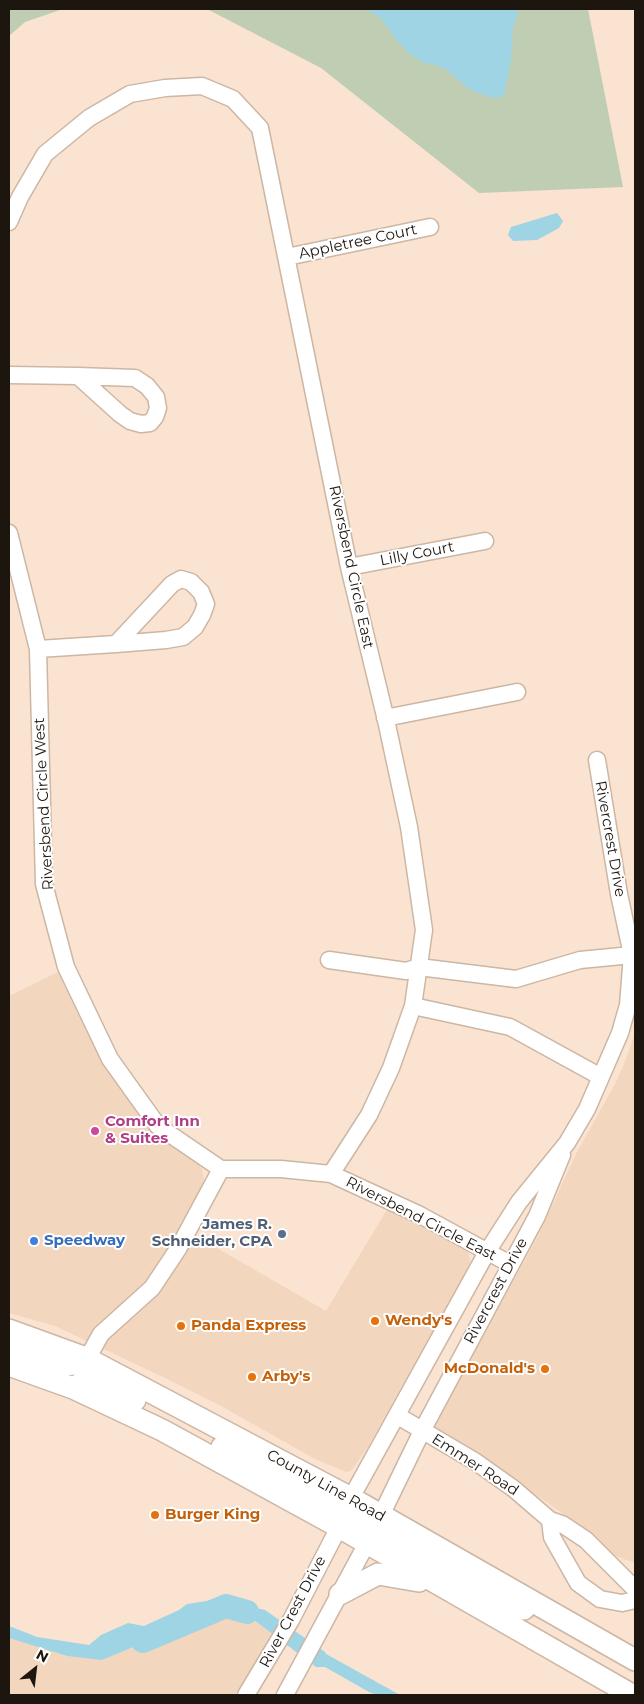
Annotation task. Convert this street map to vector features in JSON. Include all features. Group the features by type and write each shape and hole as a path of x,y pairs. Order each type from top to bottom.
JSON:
{"main road":[{"name":"County Line Road","path":"9,1330 86,1358 243,1441 345,1513 374,1531 436,1584 632,1695"},
{"path":"9,1348 56,1364 75,1364 86,1358"},
{"path":"9,1365 73,1388 162,1430 219,1446 345,1513 357,1528 374,1531 393,1540 488,1594 536,1614 588,1631 635,1660"},
{"path":"73,1388 92,1382 107,1386 162,1413 243,1441"},
{"path":"340,1594 378,1574 436,1584"}],"street":[{"name":"Riversbend Circle East","path":"9,222 20,197 45,154 89,118 130,94 165,88 202,86 234,99 260,128 349,567 409,829 424,930 413,1006"},
{"name":"Appletree Court","path":"287,257 430,226"},
{"path":"9,375 78,376"},
{"name":"Riversbend Circle West","path":"9,533 38,649 44,884 66,967 110,1059 158,1126 221,1169"},
{"name":"Lilly Court","path":"349,567 485,541"},
{"path":"38,649 116,644 166,640 183,636 195,627 202,615 206,604 201,592 191,582 181,579 172,584 116,644"},
{"path":"385,718 518,692"},
{"name":"Rivercrest Drive","path":"345,1513 487,1252 519,1202 566,1143 587,1109 620,1033 628,1005 632,955 619,894 597,760"},
{"path":"329,960 406,971 418,967 516,979 580,960 632,955"},
{"path":"73,1388 86,1358 101,1334 152,1288 178,1249 221,1169 281,1168 331,1174 369,1114 386,1079 413,1006 510,1027 601,1077"},
{"name":"Rivercrest Drive","path":"374,1531 422,1431 537,1216 566,1143"},
{"name":"Riversbend Circle East","path":"331,1174 420,1216 510,1264"},
{"name":"Emmer Road","path":"398,1416 476,1462 514,1489 550,1520 562,1524 586,1540 635,1589"},
{"name":"River Crest Drive","path":"246,1695 291,1620 345,1513"},
{"path":"550,1520 552,1537 578,1583 600,1599 622,1603 635,1600"},
{"path":"285,1695 374,1531"},
{"path":"603,1555 635,1570"}],"shaded area":[{"path":"58,972 101,1057 202,1169 204,1179 201,1189 179,1226 326,1311 388,1208 468,1252 469,1267 366,1450 351,1471 346,1472 315,1459 221,1406 55,1326 9,1313 9,996"},
{"path":"635,1033 635,1563 613,1555 575,1522 488,1465 434,1426 538,1236 576,1154 615,1084"},
{"path":"212,1609 238,1613 254,1620 273,1635 253,1669 234,1695 9,1695 9,1638 67,1656 102,1660 166,1633 192,1615"}],"green space":[{"path":"9,9 63,9 25,22 9,36"},
{"path":"207,9 588,9 623,187 479,193 321,68"}],"water":[{"path":"366,9 519,9 513,27 511,61 504,95 497,98 488,97 469,89 448,71 439,66 424,63 411,55 397,41 380,17"},
{"path":"557,213 563,221 559,228 537,240 513,241 508,235 511,227"},
{"path":"220,1599 265,1610 326,1654 400,1695 377,1695 369,1692 325,1667 316,1667 254,1620 238,1613 212,1609 192,1615 167,1633 102,1660 67,1656 9,1638 9,1626 37,1637 89,1645 101,1635 128,1623 144,1626 179,1610 187,1604"}],"waterway":[{"path":"143,1641 226,1606 247,1612"}],"place":[{"name":"Comfort Inn & Suites","path":"95,1131"},
{"name":"James R. Schneider, CPA","path":"282,1234"},
{"name":"Speedway","path":"34,1241"},
{"name":"Wendy's","path":"375,1321"},
{"name":"Panda Express","path":"181,1326"},
{"name":"McDonald's","path":"545,1369"},
{"name":"Arby's","path":"252,1377"},
{"name":"Burger King","path":"155,1515"}]}
